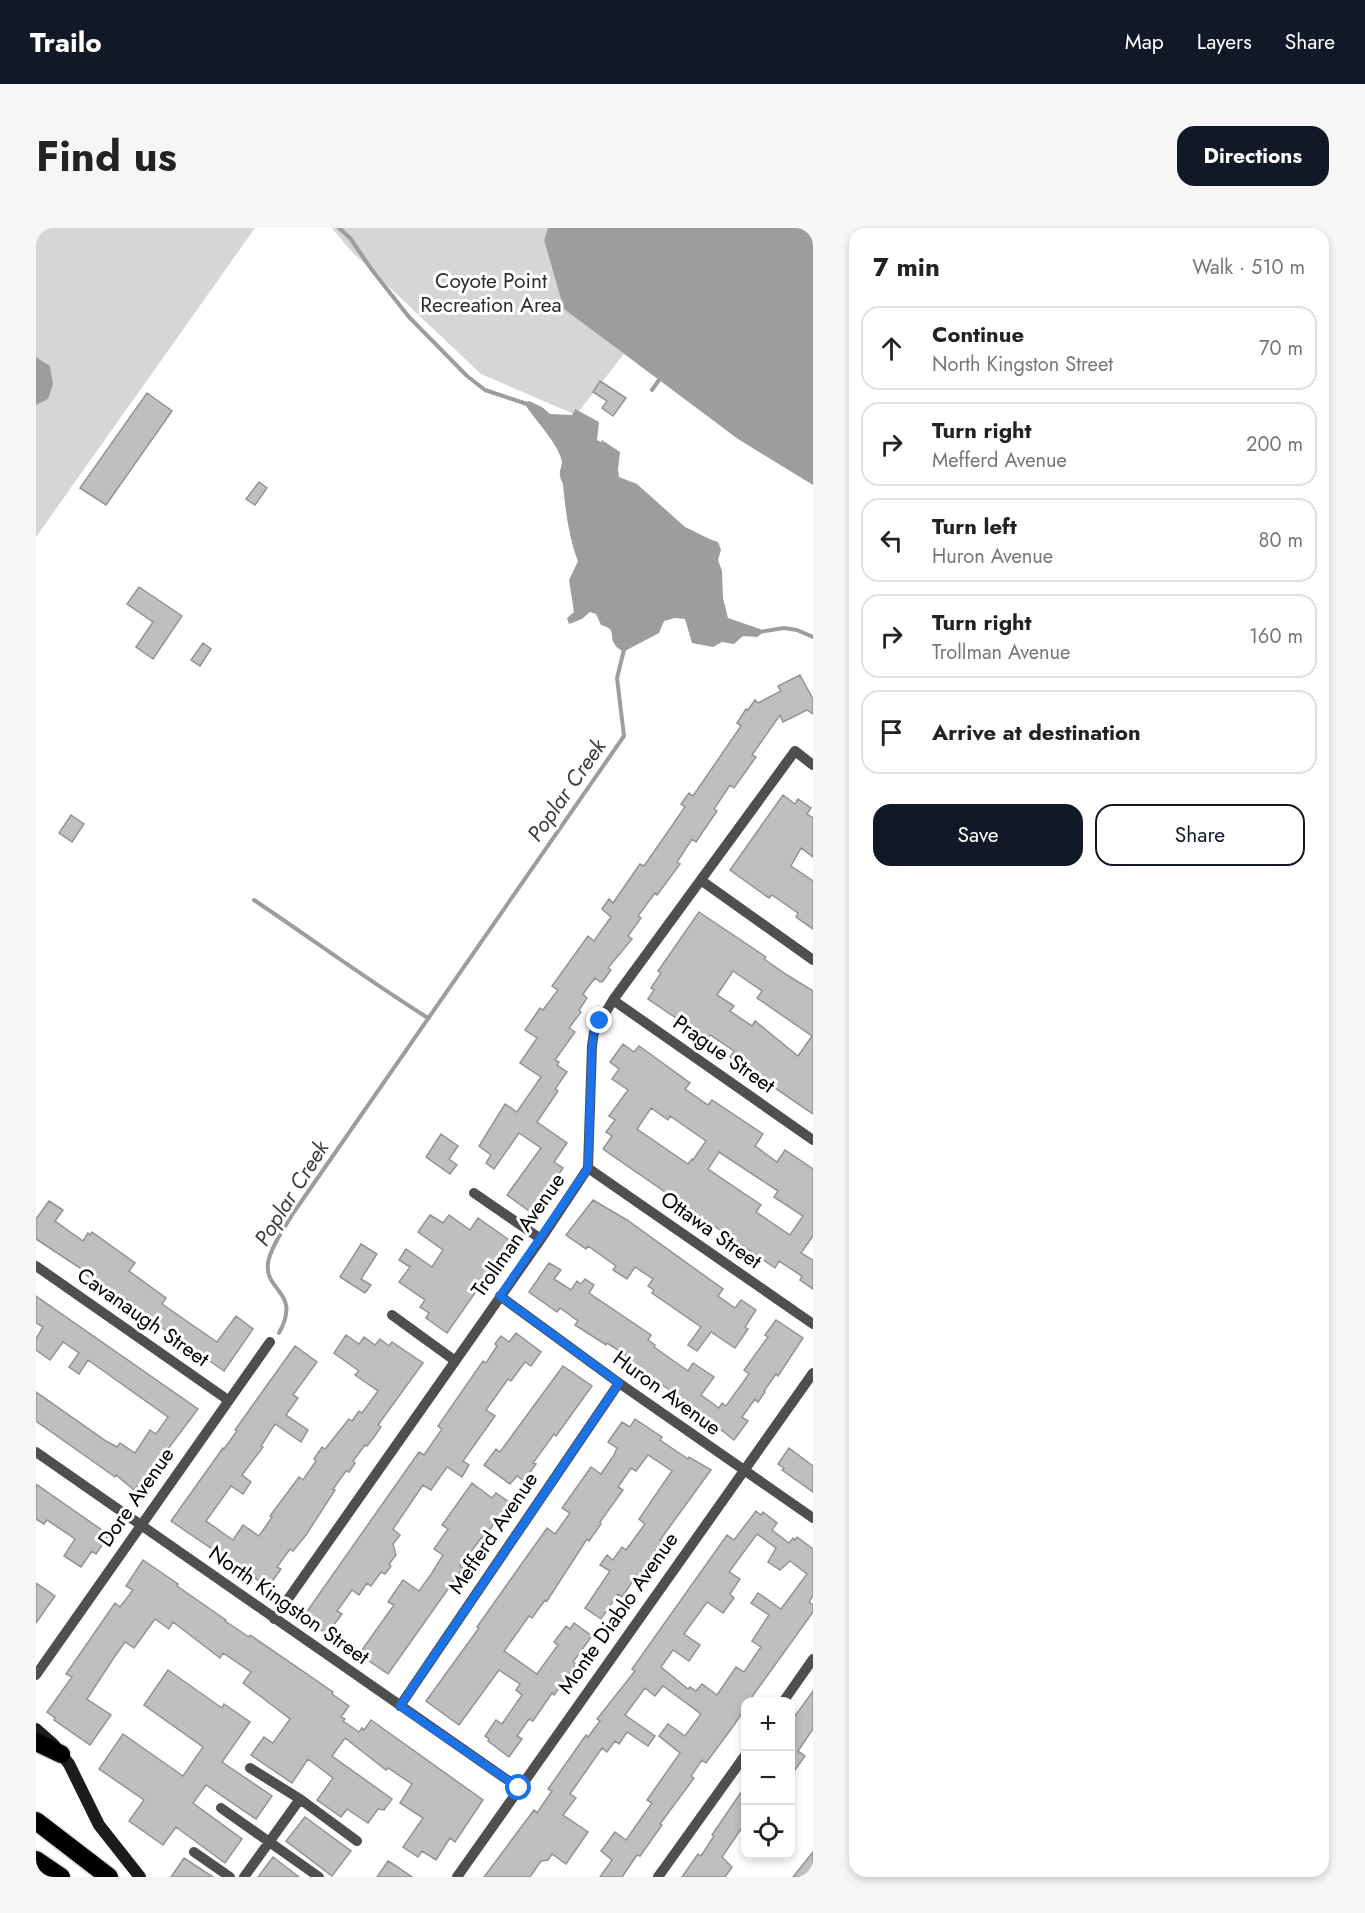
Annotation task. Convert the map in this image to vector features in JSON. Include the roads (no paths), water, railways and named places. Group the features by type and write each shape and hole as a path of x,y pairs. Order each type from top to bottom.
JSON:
{"highway":[{"path":"36,1742 61,1754"},
{"path":"36,1821 109,1877"},
{"path":"36,1860 61,1877"}],"street":[{"name":"Trollman Avenue","path":"274,1619 541,1239 588,1168 594,1032 613,1000 795,751 813,765"},
{"path":"702,881 813,960"},
{"name":"Prague Street","path":"613,1000 813,1140"},
{"name":"Ottawa Street","path":"588,1168 813,1324"},
{"path":"474,1193 541,1239"},
{"name":"Cavanaugh Street","path":"36,1266 228,1400"},
{"name":"Huron Avenue","path":"500,1296 742,1471 813,1518"},
{"path":"392,1315 454,1360"},
{"name":"Dore Avenue","path":"36,1675 270,1342"},
{"name":"Monte Diablo Avenue","path":"457,1877 813,1373"},
{"name":"Mefferd Avenue","path":"400,1706 619,1383"},
{"name":"North Kingston Street","path":"36,1452 519,1788"},
{"path":"786,1697 813,1659"},
{"path":"36,1729 61,1754 76,1776 99,1825 140,1877"},
{"path":"658,1877 741,1761"},
{"path":"250,1768 300,1799 357,1841"},
{"path":"244,1877 300,1799"},
{"path":"221,1808 319,1877"},
{"path":"194,1852 230,1877"}],"waterway":[{"name":"Poplar Creek","path":"339,228 350,238 409,317 467,376 485,390 527,404"},
{"name":"Poplar Creek","path":"652,390 659,380"},
{"path":"759,632 784,628 797,630 813,637"},
{"name":"Poplar Creek","path":"279,1333 285,1319 285,1300 268,1273 269,1257 275,1244 294,1212 624,736 617,678 624,650"},
{"name":"Poplar Creek","path":"254,900 428,1018"}],"park label":[{"name":"Coyote Point Recreation Area","path":"491,293"}]}
